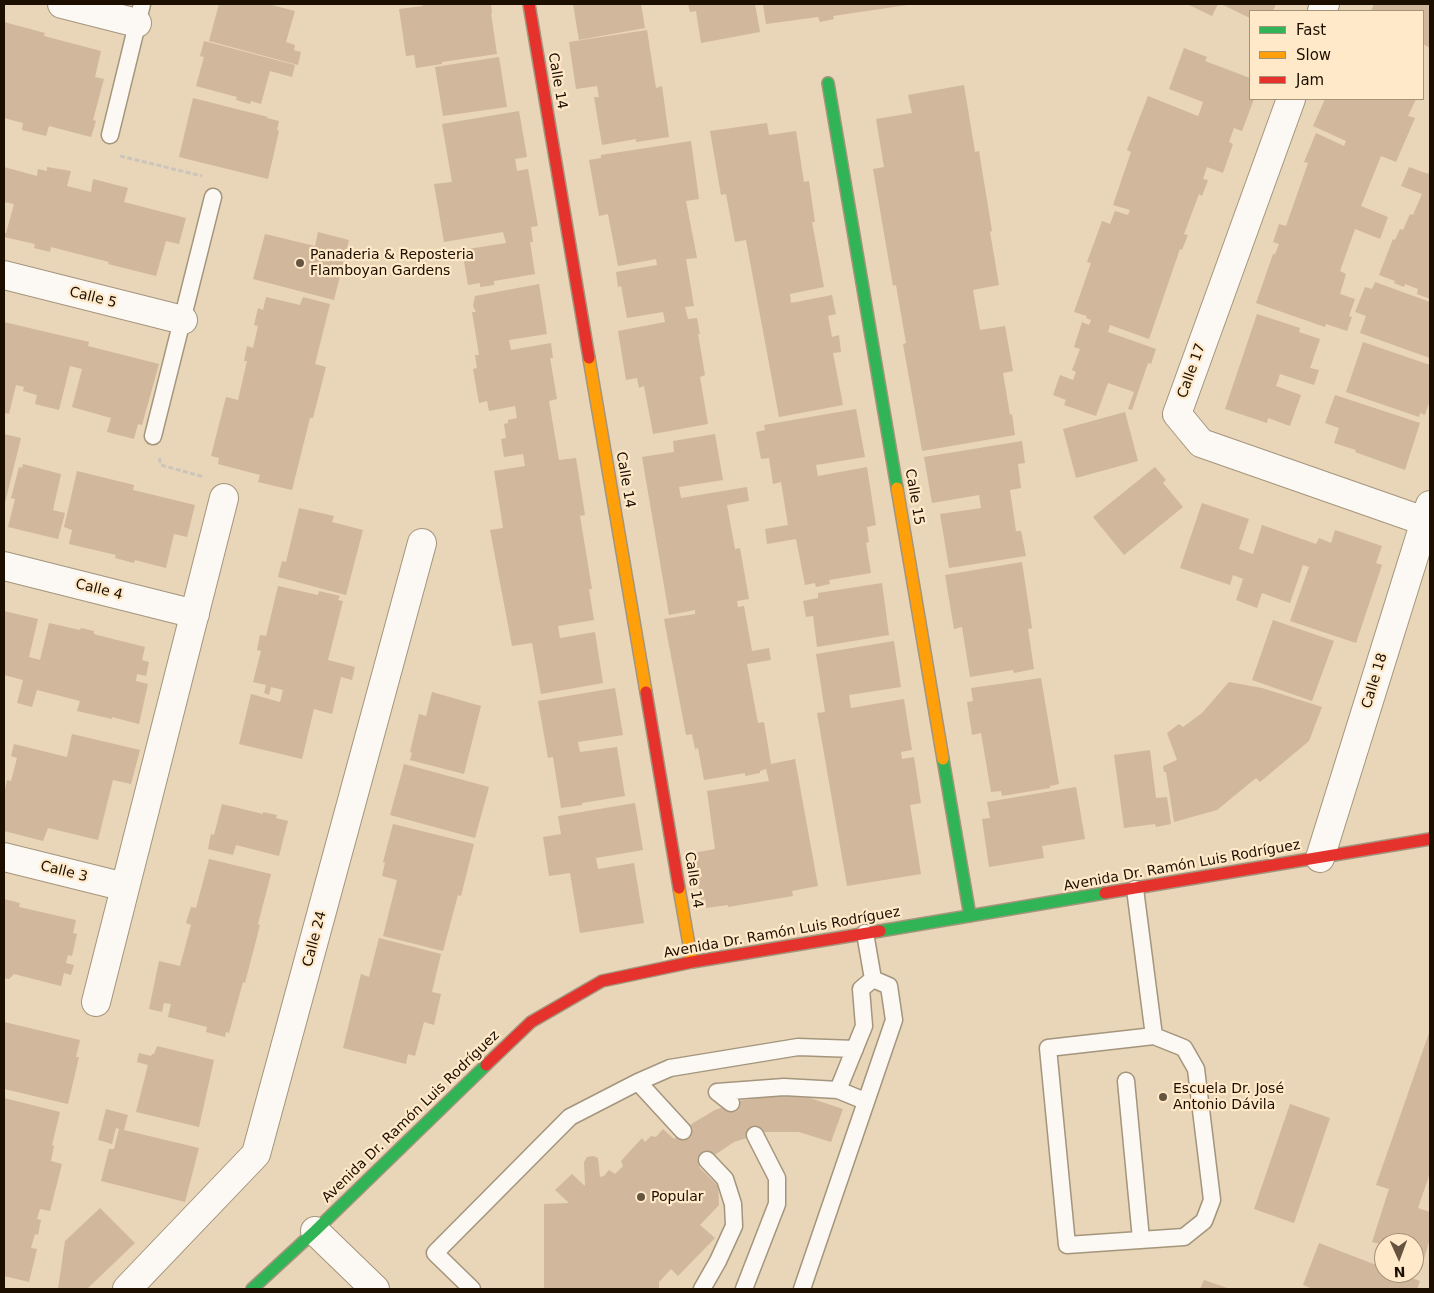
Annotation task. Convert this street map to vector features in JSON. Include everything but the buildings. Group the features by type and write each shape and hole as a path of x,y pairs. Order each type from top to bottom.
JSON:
{"street":[{"path":"62,4 139,13"},
{"name":"Calle 14","path":"529,4 692,962"},
{"name":"Calle 15","path":"828,83 970,916"},
{"name":"Calle 17","path":"1291,100 1177,414 1201,443 1428,517"},
{"name":"Calle 5","path":"4,275 182,320"},
{"path":"96,1002 224,498"},
{"name":"Calle 18","path":"1320,858 1428,517"},
{"name":"Calle 24","path":"127,1289 256,1154 422,543"},
{"name":"Calle 4","path":"4,566 195,614"},
{"name":"Avenida Dr. Ramón Luis Rodríguez","path":"252,1289 315,1231 531,1022 602,981 692,962 1430,839"},
{"name":"Calle 3","path":"4,857 125,888"},
{"path":"315,1231 374,1289"}],"lane":[{"path":"110,135 139,13"},
{"path":"153,436 214,197"},
{"path":"1135,889 1154,1036"},
{"path":"865,933 873,979"},
{"path":"838,1090 864,1026 861,989 873,979"},
{"path":"802,1289 894,1020 889,986 873,979"},
{"path":"1154,1036 1184,1048 1196,1069 1212,1200 1204,1220 1184,1237 1067,1245 1048,1048 1154,1036"},
{"path":"472,1289 435,1253 570,1116 670,1068 788,1048 854,1049"},
{"path":"1126,1081 1141,1239"},
{"path":"638,1082 683,1130"},
{"path":"731,1104 717,1092 784,1087 838,1090 865,1101"},
{"path":"744,1289 777,1204 777,1178 755,1134"},
{"path":"702,1289 718,1261 734,1226 733,1204 725,1179 707,1160"}],"path":[{"path":"110,135 117,155 210,178 214,197"},
{"path":"153,436 162,465 222,482 224,498"}],"traffic: fast":[{"path":"828,83 897,488"},
{"path":"943,759 970,916"},
{"path":"880,931 1105,893"},
{"path":"252,1289 315,1231 486,1065"}],"traffic: slow":[{"path":"589,358 646,692"},
{"path":"897,488 943,759"},
{"path":"679,888 692,962"}],"traffic: jam":[{"path":"529,4 589,358"},
{"path":"646,692 679,888"},
{"path":"1105,893 1430,839"},
{"path":"486,1065 531,1022 602,981 692,962 880,931"}],"place":[{"name":"Panaderia & Reposteria Flamboyan Gardens","path":"300,263"},
{"name":"Escuela Dr. José Antonio Dávila","path":"1163,1097"},
{"name":"Popular","path":"641,1197"}]}
